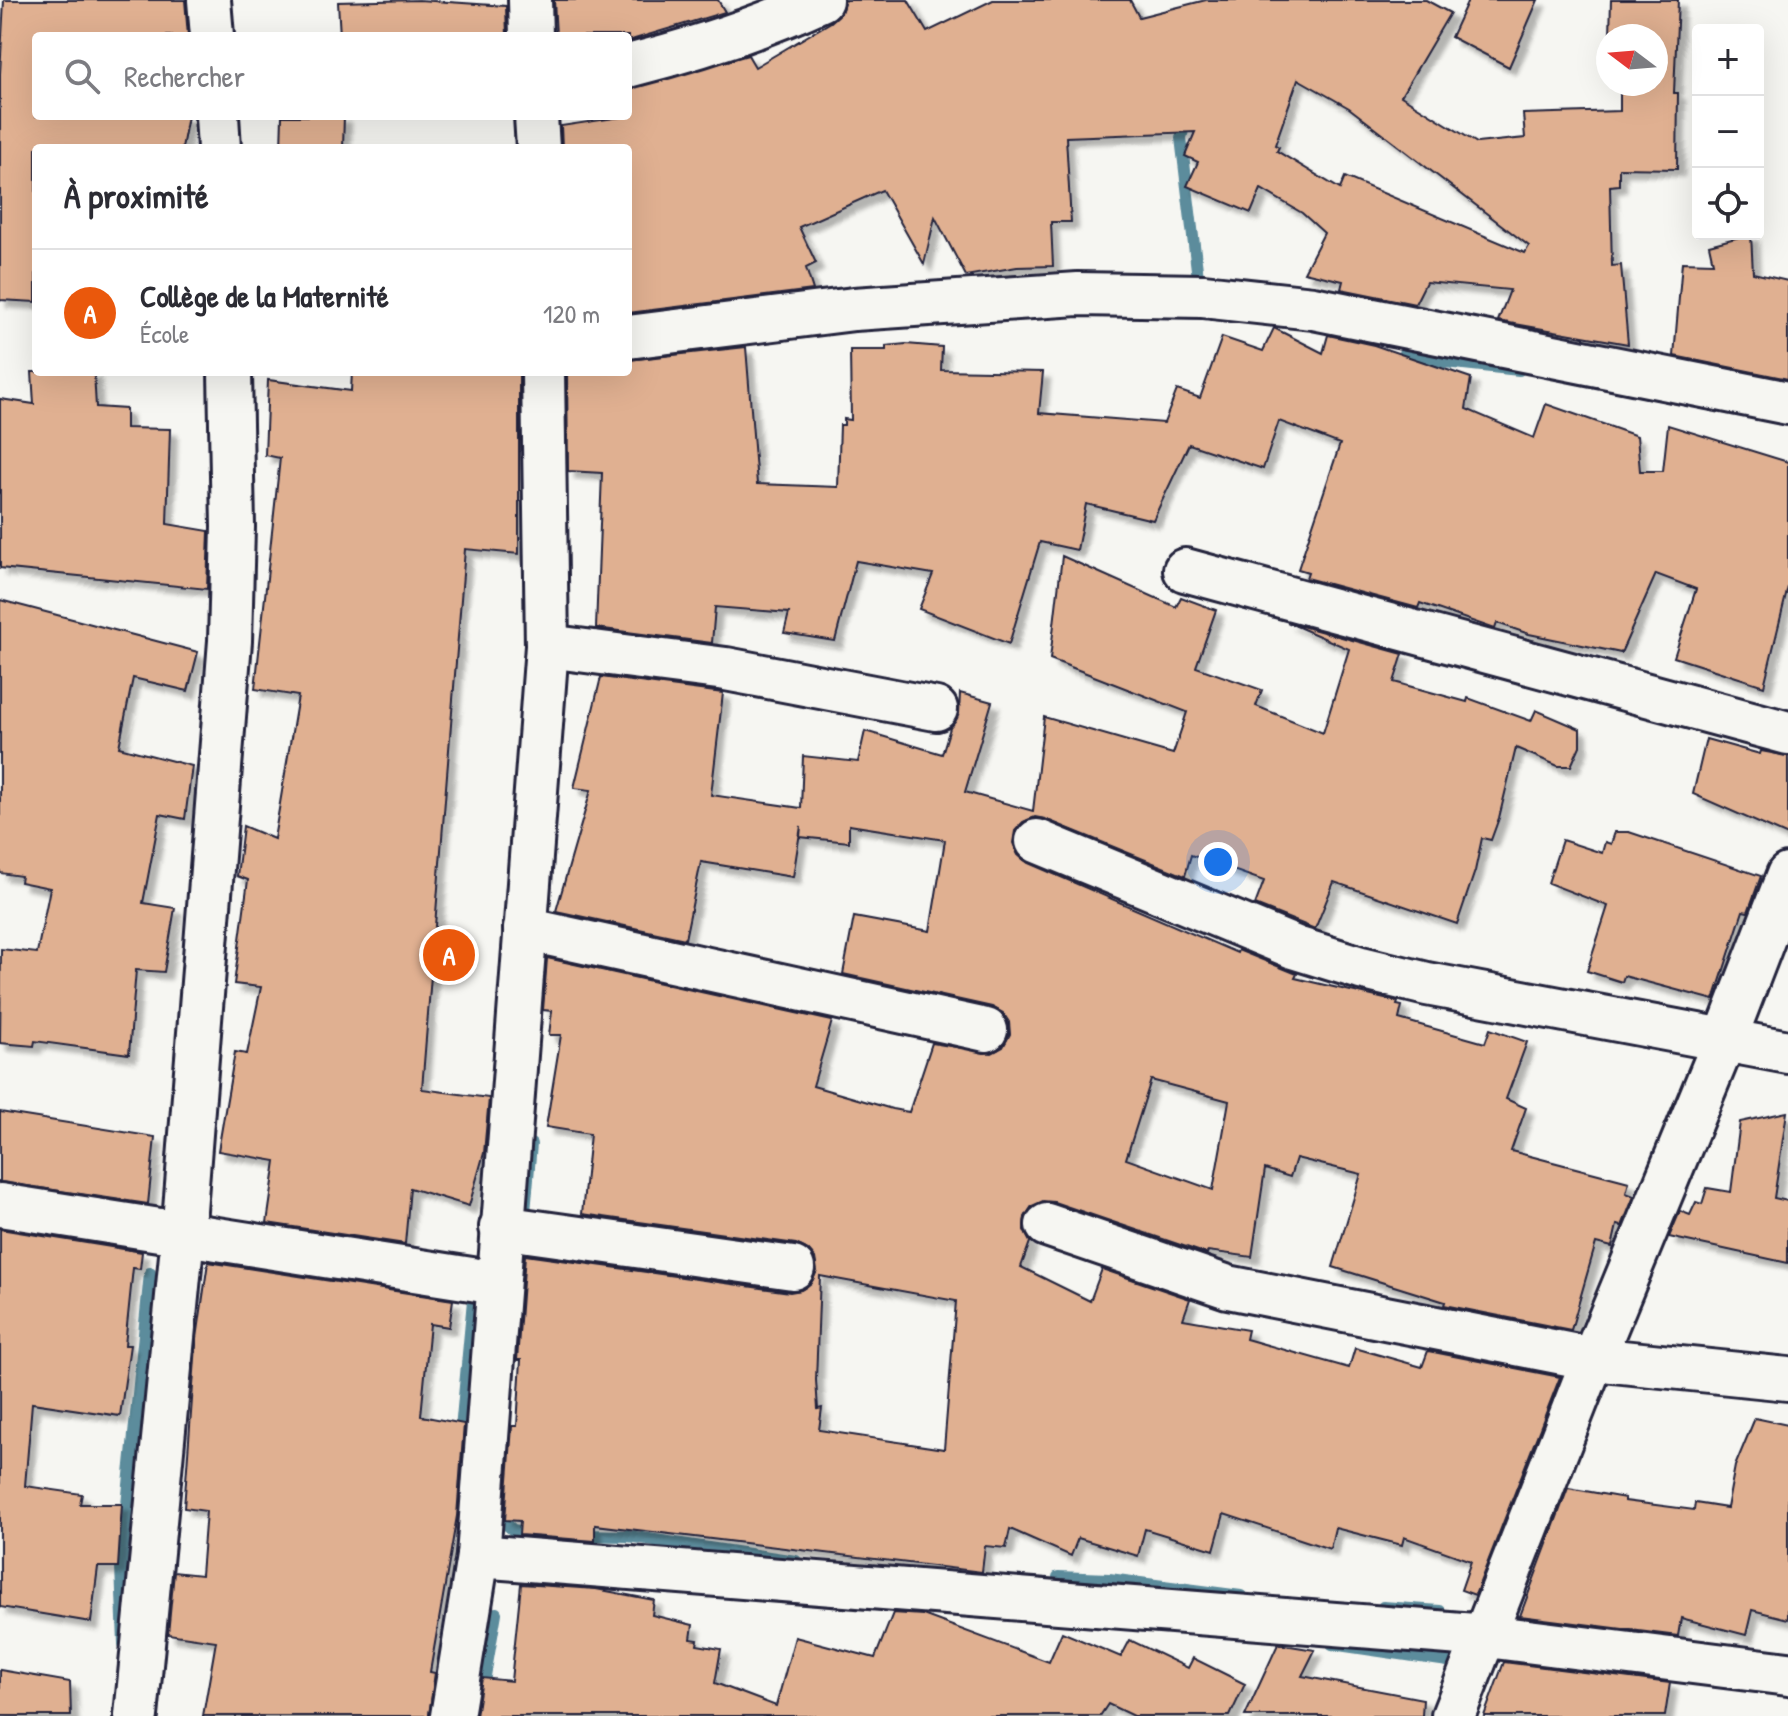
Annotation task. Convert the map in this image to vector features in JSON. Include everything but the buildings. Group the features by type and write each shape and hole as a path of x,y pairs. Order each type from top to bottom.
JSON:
{"street":[{"path":"209,0 212,32"},
{"path":"530,0 531,32"},
{"path":"632,65 715,42 821,0"},
{"path":"217,120 219,144"},
{"path":"536,120 538,144"},
{"path":"632,337 854,309 1078,294 1203,296 1313,308 1788,403"},
{"path":"136,1716 183,1235 230,641 233,527 230,376"},
{"path":"452,1716 478,1556 547,646 543,376"},
{"path":"1185,570 1788,733"},
{"path":"547,646 726,669 936,709"},
{"path":"1037,841 1296,948 1361,968 1427,984 1788,1052"},
{"path":"1453,1716 1788,875"},
{"path":"525,929 986,1030"},
{"path":"0,1205 497,1283"},
{"path":"1047,1225 1228,1287 1593,1359 1788,1379"},
{"path":"501,1227 793,1268"},
{"path":"478,1556 1487,1636 1788,1674"}],"waterway":[{"path":"1186,120 1181,138 1199,286"},
{"path":"1404,353 1445,362 1519,370"},
{"path":"525,1212 531,1144"},
{"path":"124,1644 121,1566 150,1273"},
{"path":"460,1440 473,1300"},
{"path":"507,1490 505,1523 513,1530 534,1534"},
{"path":"580,1535 628,1536 796,1561"},
{"path":"1058,1577 1109,1579 1241,1596"},
{"path":"1383,1607 1440,1611"},
{"path":"478,1716 496,1613"},
{"path":"1332,1644 1448,1661 1465,1668"}],"place":[{"name":"Collège de la Maternité","path":"449,955"}]}
